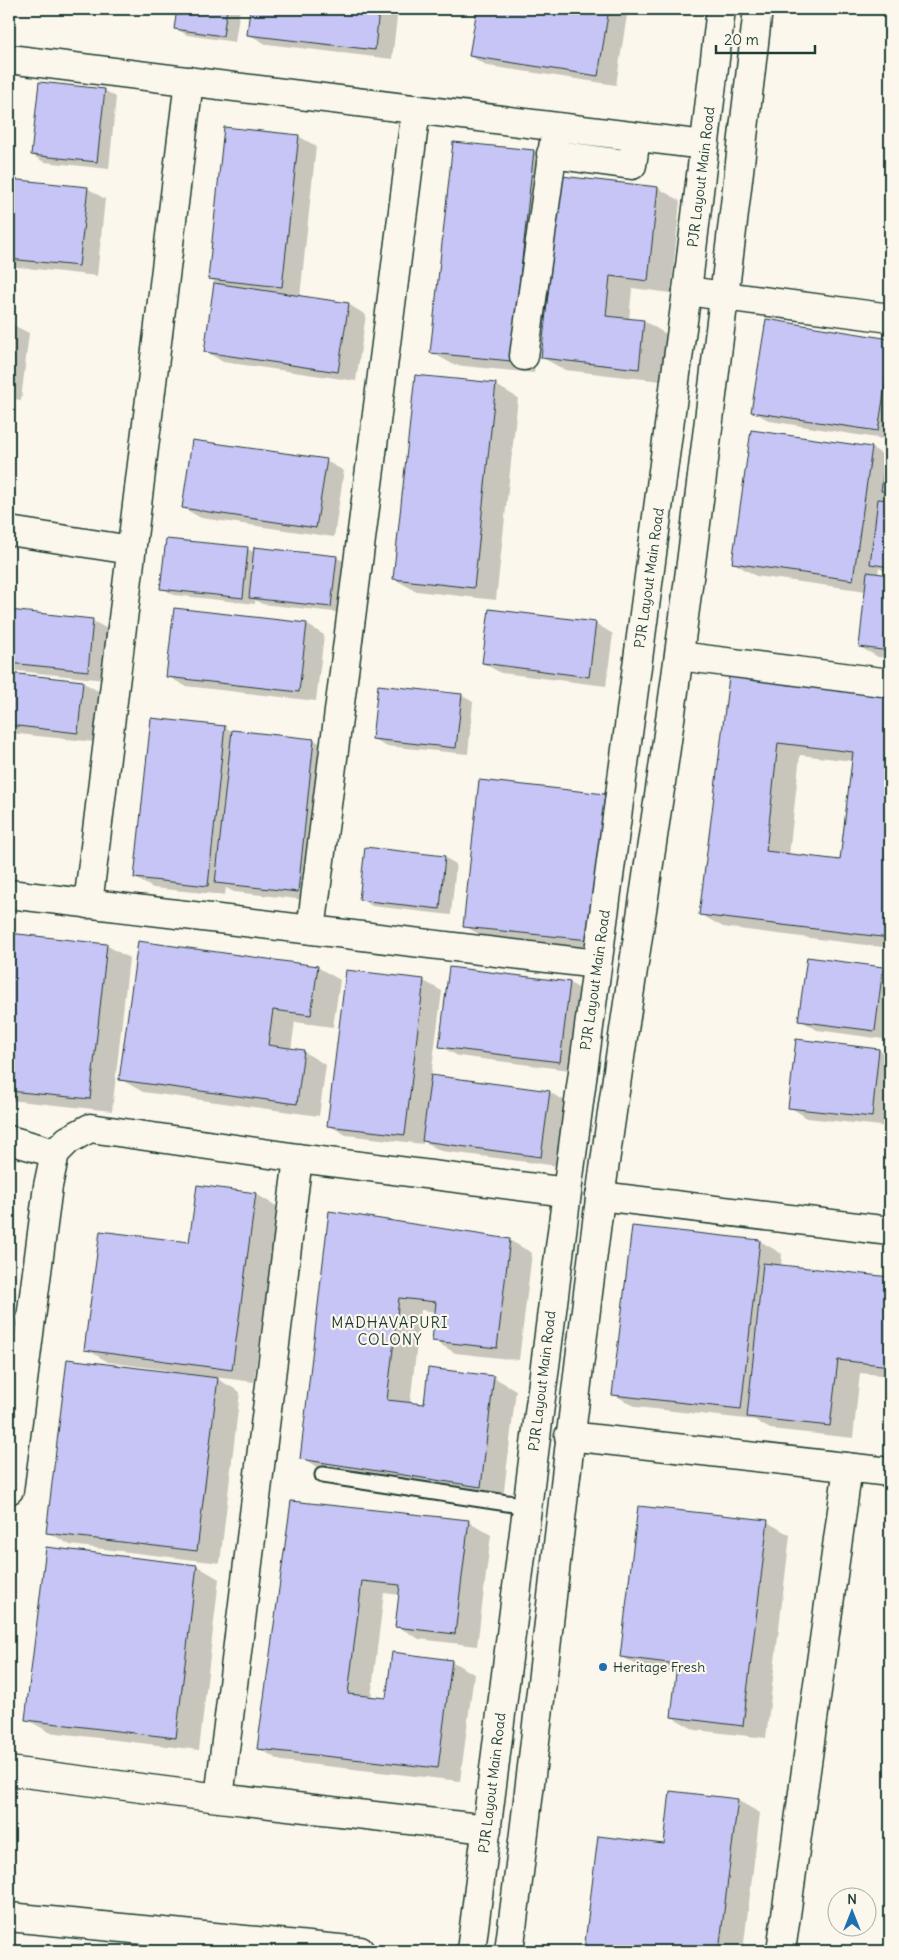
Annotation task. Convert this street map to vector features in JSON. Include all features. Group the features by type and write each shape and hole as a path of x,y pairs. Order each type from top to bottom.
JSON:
{"street":[{"name":"PJR Layout Main Road","path":"471,1951 567,1192 688,291 721,9"},
{"path":"509,1951 569,1436 612,1108 679,656 758,9"},
{"path":"9,59 704,145"},
{"path":"88,904 189,81"},
{"path":"311,930 416,109"},
{"path":"524,356 556,127"},
{"path":"551,154 632,165 636,138"},
{"path":"688,291 890,318"},
{"path":"9,531 131,550"},
{"path":"679,656 890,683"},
{"path":"9,894 597,964"},
{"path":"579,1102 612,1108"},
{"path":"9,1490 48,1186 56,1153 68,1140 90,1128 298,1158 567,1192"},
{"path":"9,1140 56,1153"},
{"path":"219,1798 298,1158"},
{"path":"600,1196 890,1231"},
{"path":"569,1436 890,1472"},
{"path":"781,1951 848,1467"},
{"path":"9,1771 487,1830"},
{"path":"9,1916 360,1951"}],"lane":[{"path":"323,1475 526,1506"}],"building":[{"path":"177,9 227,9 223,36 174,29"},
{"path":"250,9 379,9 375,50 247,35"},
{"path":"477,9 609,9 598,76 469,56"},
{"path":"39,82 105,89 97,162 31,155"},
{"path":"224,127 299,135 282,287 208,279"},
{"path":"453,142 534,150 511,361 430,353"},
{"path":"561,176 658,187 648,281 610,276 606,316 644,320 639,369 541,358"},
{"path":"9,179 88,187 79,266 9,259"},
{"path":"214,283 349,303 338,372 204,352"},
{"path":"766,319 890,339 890,355 878,431 751,412"},
{"path":"9,321 12,322 9,350"},
{"path":"415,375 496,383 474,588 393,579"},
{"path":"890,424 890,492 881,491"},
{"path":"751,430 872,447 853,580 732,563"},
{"path":"192,440 327,459 316,528 182,508"},
{"path":"878,499 890,500 890,567 870,564"},
{"path":"166,539 248,547 243,598 160,589"},
{"path":"254,547 337,556 331,607 249,598"},
{"path":"867,572 890,575 890,651 859,647"},
{"path":"174,608 307,623 299,692 166,677"},
{"path":"489,609 596,622 589,677 482,663"},
{"path":"9,610 93,619 88,671 9,663"},
{"path":"730,669 890,689 890,938 699,915","holes":["778,743 853,752 840,860 766,851"]},
{"path":"9,673 83,681 78,733 9,725"},
{"path":"378,685 462,694 456,748 372,739"},
{"path":"151,718 225,726 208,886 134,878"},
{"path":"232,730 314,739 298,892 215,883"},
{"path":"479,780 605,794 589,940 463,927"},
{"path":"365,847 445,856 440,909 359,900"},
{"path":"9,933 107,944 90,1099 9,1091"},
{"path":"138,941 318,966 311,1015 273,1010 268,1045 304,1050 297,1104 119,1080"},
{"path":"807,957 883,967 875,1031 798,1021"},
{"path":"449,967 570,982 560,1062 439,1047"},
{"path":"346,970 424,979 405,1135 327,1126"},
{"path":"796,1039 879,1049 872,1117 788,1108"},
{"path":"431,1075 550,1091 541,1157 422,1141"},
{"path":"197,1185 256,1193 232,1370 84,1350 100,1231 189,1242"},
{"path":"329,1211 510,1239 497,1348 432,1341 436,1302 399,1298 387,1400 424,1404 428,1368 494,1376 481,1487 300,1459"},
{"path":"632,1226 760,1240 741,1409 612,1395"},
{"path":"763,1263 890,1277 890,1366 838,1360 830,1426 747,1417"},
{"path":"67,1359 218,1378 197,1551 46,1533"},
{"path":"291,1501 469,1520 455,1634 395,1627 400,1585 362,1581 348,1694 386,1698 392,1652 452,1660 438,1768 257,1749"},
{"path":"638,1506 768,1520 743,1726 671,1717 677,1664 620,1657"},
{"path":"46,1547 197,1565 176,1738 25,1720"},
{"path":"670,1791 738,1799 719,1951 584,1951 598,1836 664,1844"}],"place":[{"name":"Heritage Fresh","path":"603,1667"}],"district":[{"name":"MADHAVAPURI COLONY","path":"390,1330"}]}
